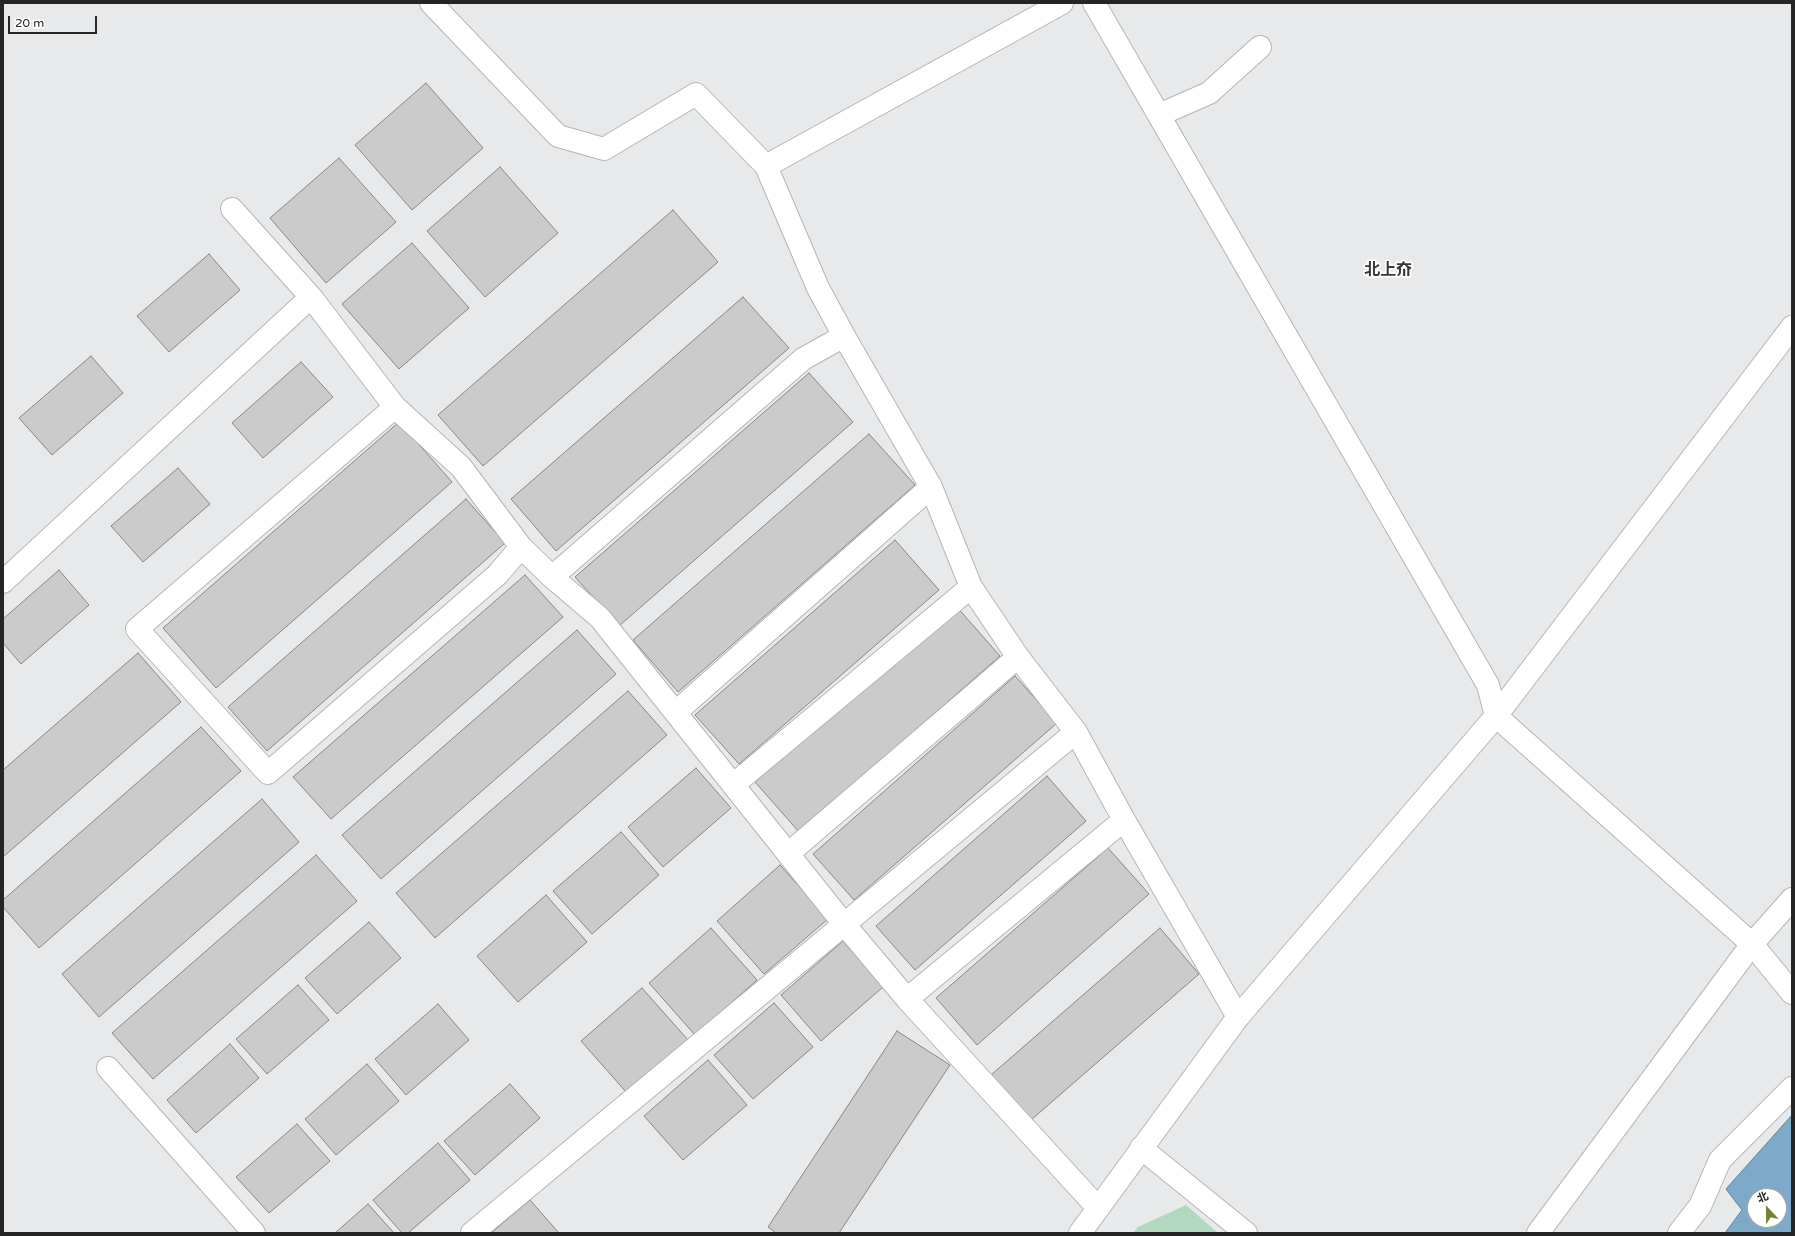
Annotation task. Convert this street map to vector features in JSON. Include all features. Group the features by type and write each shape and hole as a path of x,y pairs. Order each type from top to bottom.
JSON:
{"street":[{"path":"432,3 558,136 604,149 696,94 766,166 818,288 931,487 971,587 1018,656 1076,732 1124,820 1238,1017"},
{"path":"766,166 1062,3"},
{"path":"1094,3 1488,685 1496,716 1752,944 1792,993"},
{"path":"1159,115 1210,93 1260,47"},
{"path":"232,209 311,297 395,407 461,467 521,547 552,577 600,618 789,853 844,924 907,999 1098,1208"},
{"path":"3,582 311,297"},
{"path":"1080,1233 1238,1017 1496,716 1792,327"},
{"path":"552,577 803,359 844,336"},
{"path":"395,407 137,629 268,773 497,575 521,547"},
{"path":"676,712 931,487"},
{"path":"733,785 971,587"},
{"path":"789,853 1018,656"},
{"path":"472,1233 1076,732"},
{"path":"907,999 1124,820"},
{"path":"1538,1233 1752,944 1792,898"},
{"path":"108,1068 254,1233"},
{"path":"1679,1233 1700,1206 1720,1160 1792,1088"},
{"path":"1141,1148 1246,1233"}],"green space":[{"path":"1186,1205 1218,1233 1133,1233 1138,1227"}],"water":[{"path":"1792,1115 1792,1233 1725,1233 1742,1210 1726,1189"}],"building":[{"path":"426,83 483,148 412,210 355,145"},
{"path":"339,158 396,222 326,283 270,218"},
{"path":"500,167 558,233 485,297 427,231"},
{"path":"673,210 718,262 483,466 438,415"},
{"path":"412,243 469,308 399,369 342,304"},
{"path":"209,254 240,290 169,352 137,316"},
{"path":"743,297 789,348 556,551 511,499"},
{"path":"91,356 123,393 52,455 19,418"},
{"path":"301,362 333,397 263,458 232,423"},
{"path":"809,373 853,422 619,626 575,577"},
{"path":"399,422 452,482 216,688 163,628"},
{"path":"869,434 915,485 678,692 633,640"},
{"path":"178,468 210,504 143,562 111,526"},
{"path":"466,499 505,543 267,751 228,707"},
{"path":"895,540 939,590 739,764 695,715"},
{"path":"59,570 89,605 21,664 3,643 3,619"},
{"path":"525,575 563,617 331,819 293,777"},
{"path":"956,606 1000,656 799,832 755,782"},
{"path":"577,630 616,674 381,879 342,835"},
{"path":"138,653 181,702 3,857 3,770"},
{"path":"1015,676 1057,723 854,900 813,854"},
{"path":"628,691 667,735 435,938 396,893"},
{"path":"201,727 241,771 39,948 3,907 3,900"},
{"path":"696,768 731,808 663,867 628,827"},
{"path":"1047,776 1086,821 915,970 876,926"},
{"path":"262,799 299,842 99,1017 62,974"},
{"path":"621,832 659,875 592,934 553,891"},
{"path":"1108,848 1149,894 977,1045 936,998"},
{"path":"316,855 357,901 153,1079 112,1033"},
{"path":"780,865 828,919 764,974 717,921"},
{"path":"546,895 587,942 518,1002 477,956"},
{"path":"369,922 401,958 337,1014 305,978"},
{"path":"711,928 757,980 695,1035 649,983"},
{"path":"1160,928 1199,974 1031,1120 991,1075"},
{"path":"843,941 883,987 821,1041 781,995"},
{"path":"298,985 329,1020 267,1074 236,1039"},
{"path":"642,988 688,1040 627,1093 581,1041"},
{"path":"774,1003 813,1047 753,1099 714,1055"},
{"path":"438,1004 469,1040 406,1095 375,1059"},
{"path":"897,1031 950,1065 839,1233 776,1233 768,1227"},
{"path":"230,1044 259,1078 196,1133 167,1100"},
{"path":"708,1060 747,1105 683,1160 644,1116"},
{"path":"367,1064 399,1101 336,1155 305,1119"},
{"path":"510,1084 540,1118 475,1175 444,1141"},
{"path":"297,1124 330,1161 269,1213 236,1177"},
{"path":"438,1143 470,1180 408,1233 402,1233 373,1200"},
{"path":"530,1200 559,1233 491,1233"},
{"path":"368,1204 394,1233 335,1233"}],"district":[{"name":"北上夼","path":"1388,271"}]}
